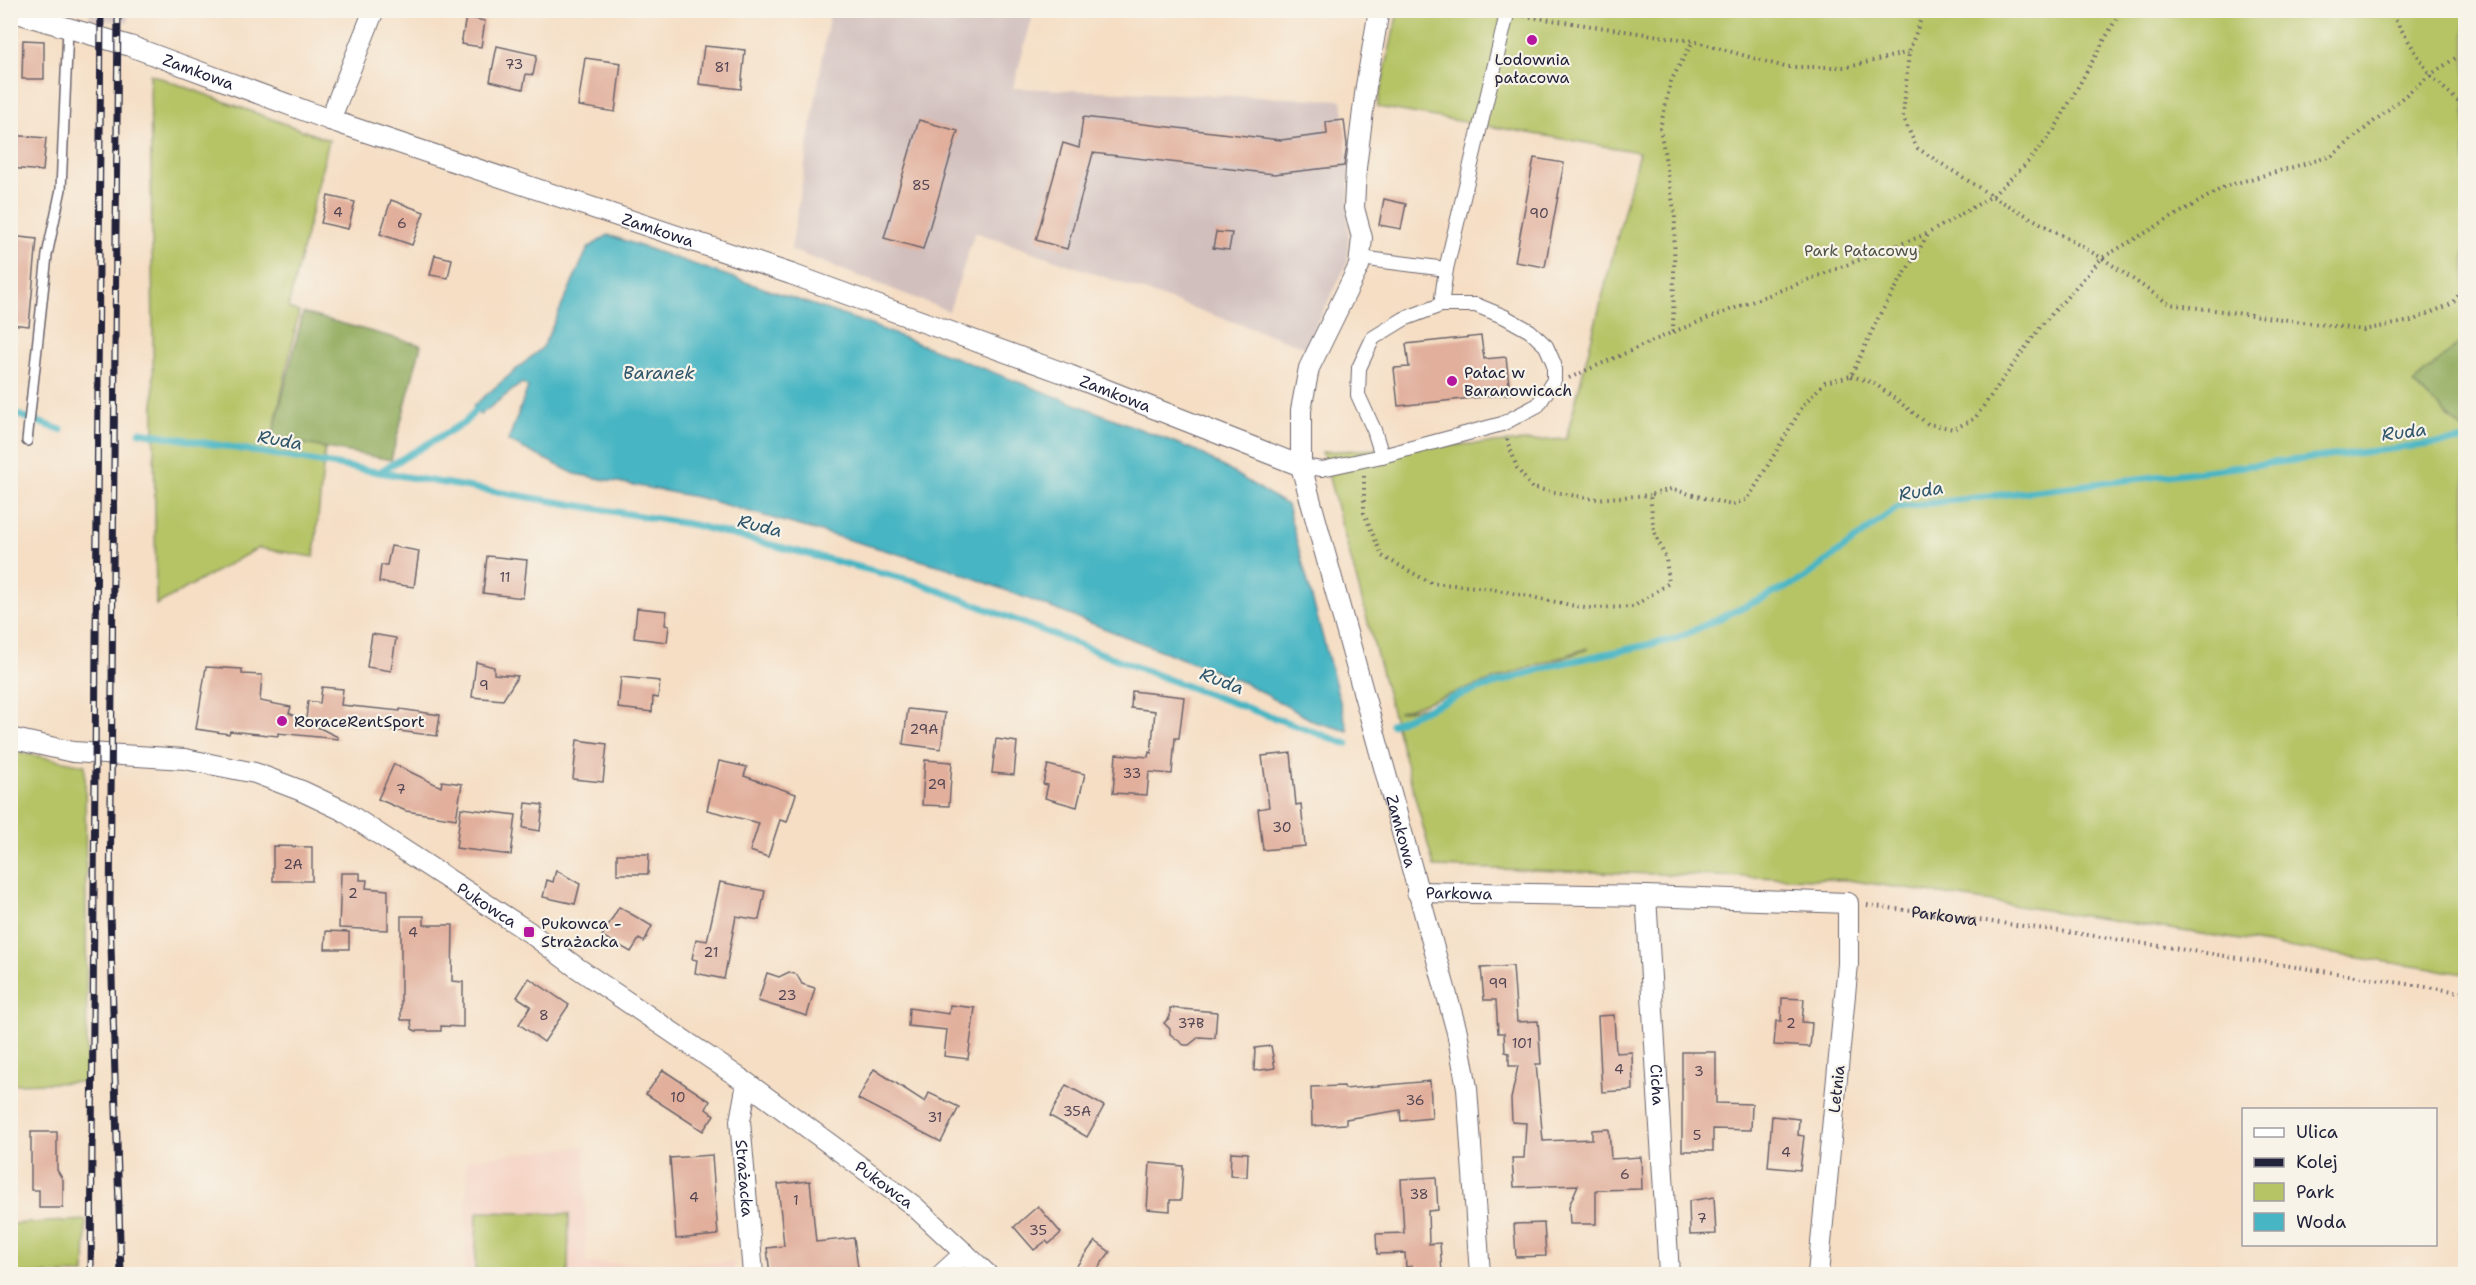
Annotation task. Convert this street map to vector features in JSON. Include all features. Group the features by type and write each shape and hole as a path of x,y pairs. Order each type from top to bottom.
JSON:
{"street":[{"name":"Zamkowa","path":"10,10 130,46 330,120 791,274 1069,375 1300,466"},
{"path":"330,120 374,10"},
{"name":"Zamkowa","path":"1379,10 1366,86 1356,168 1354,208 1362,238 1359,266 1309,368 1301,410 1300,466 1457,1032 1467,1088 1480,1275"},
{"path":"1441,305 1446,268 1507,14"},
{"path":"1359,258 1446,268"},
{"path":"1300,466 1322,469 1382,456 1502,424 1538,405 1554,380 1554,364 1546,346 1530,331 1506,317 1476,305 1441,305 1404,319 1373,338 1359,368 1358,395 1374,430 1382,456"},
{"name":"Pukowca","path":"10,738 73,752 185,759 255,773 302,791 365,823 529,932 576,967 747,1083 914,1206 987,1275"},
{"name":"Parkowa","path":"1417,892 1646,896 1848,903"},
{"name":"Cicha","path":"1646,896 1669,1275"},
{"name":"Letnia","path":"1818,1275 1848,964 1848,903"},
{"name":"Strażacka","path":"747,1083 740,1121 753,1275"},
{"path":"942,1275 964,1253"}],"lane":[{"path":"27,441 47,255 61,189 68,29"}],"path":[{"path":"1924,10 1909,52 1904,117 1917,148 1992,196 2102,258 2169,304 2271,320 2363,330 2411,321 2451,304 2466,287"},
{"path":"1554,380 1575,378 1673,332 1929,233 1992,196 2029,161 2054,130 2121,10"},
{"path":"2389,10 2430,75 2466,109"},
{"path":"1507,14 1693,41 1785,67 1848,67 1909,52"},
{"path":"1673,332 1675,215 1660,128 1671,81 1693,41"},
{"path":"1502,424 1517,468 1532,488 1593,500 1650,495 1671,489 1731,505 1748,499 1804,404 1825,382 1851,376 1874,383 1928,424 1954,429 1975,418 2042,326 2102,258 2226,186 2332,156 2430,75 2466,51"},
{"path":"1851,376 1888,298 1929,233"},
{"path":"1364,460 1364,513 1382,556 1431,583 1488,588 1586,608 1634,607 1669,583 1666,559 1654,531 1650,495"},
{"name":"Parkowa","path":"1848,903 2075,933 2466,993"}],"shaded area":[{"path":"89,11 128,11 128,22 90,19"},
{"path":"830,11 1034,11 1013,88 1342,100 1349,168 1348,262 1305,347 975,232 949,311 791,250"},
{"path":"585,1146 586,1263 734,1262 734,1274 465,1274 467,1159"}],"green space":[{"name":"Park Pałacowy","path":"1398,11 2465,11 2465,339 2413,383 2465,432 2465,974 1848,880 1434,867 1322,452 1566,439 1639,152 1377,107","holes":["1588,649 1438,704 1398,712"]},
{"path":"150,74 329,140 288,308 299,312 272,438 325,448 314,557 258,548 156,605"},
{"path":"303,313 421,345 391,460 272,438"},
{"path":"2465,339 2465,432 2413,383"},
{"path":"11,751 85,765 87,1082 11,1084"},
{"path":"477,1212 569,1214 568,1274 475,1274"},
{"path":"86,1220 85,1274 11,1274 11,1224"}],"water":[{"name":"Baranek","path":"608,235 863,322 1197,451 1287,505 1348,731 1315,722 1245,683 948,568 701,498 575,474 508,441 528,387 522,383 480,415 473,406 543,347 588,248"}],"building":[{"path":"466,17 485,21 481,47 461,44"},
{"path":"23,40 44,41 44,79 22,79"},
{"path":"497,46 537,55 533,75 526,74 523,89 490,81"},
{"path":"704,46 745,50 741,89 699,84"},
{"path":"585,58 621,63 615,112 578,106"},
{"path":"1083,117 1281,140 1327,134 1326,122 1344,120 1347,145 1344,166 1274,174 1093,153 1067,249 1036,240 1063,143 1079,148"},
{"path":"919,120 958,131 923,249 884,238"},
{"path":"10,135 46,138 43,171 10,168"},
{"path":"1534,158 1564,163 1545,267 1515,262"},
{"path":"328,196 355,202 348,229 321,223"},
{"path":"1384,199 1406,204 1401,229 1379,225"},
{"path":"391,200 424,212 412,245 380,234"},
{"path":"1216,232 1232,233 1229,250 1213,248"},
{"path":"10,236 37,239 29,326 10,324"},
{"path":"435,255 452,259 448,278 430,275"},
{"name":"Pałac w Baranowicach","path":"1481,336 1484,359 1506,357 1510,394 1398,406 1394,368 1409,367 1406,344"},
{"path":"391,546 419,551 414,587 379,582 381,565 387,565"},
{"path":"487,556 527,560 523,598 483,593"},
{"path":"637,608 667,611 665,625 669,626 667,642 634,638"},
{"path":"372,634 396,638 391,671 367,667"},
{"path":"476,662 494,667 494,674 518,676 503,700 472,697"},
{"path":"206,667 242,669 242,674 262,675 260,701 291,707 289,713 338,739 278,733 278,736 230,731 229,734 196,729"},
{"path":"621,677 660,681 658,698 653,697 652,712 618,708"},
{"path":"322,687 343,689 341,705 400,711 400,709 440,715 437,736 306,719 308,701 320,703"},
{"path":"1132,691 1184,697 1179,738 1175,738 1172,774 1149,772 1147,795 1113,793 1116,754 1148,757 1149,752 1151,753 1155,711 1131,708"},
{"path":"908,709 945,713 941,749 903,744"},
{"path":"996,739 1017,742 1014,775 992,773"},
{"path":"577,740 607,744 603,782 573,779"},
{"path":"1291,753 1296,805 1301,804 1305,846 1263,850 1258,809 1269,807 1262,756"},
{"path":"925,760 952,762 949,806 922,805"},
{"path":"719,761 747,767 744,776 796,794 787,822 780,820 768,857 750,851 759,823 707,810"},
{"path":"394,764 441,787 442,781 462,784 456,819 406,811 378,799"},
{"path":"1048,765 1085,774 1077,807 1045,798 1048,785 1043,784"},
{"path":"526,803 543,805 540,831 523,828"},
{"path":"461,808 516,815 511,855 456,848"},
{"path":"273,846 312,847 312,881 273,881"},
{"path":"617,854 649,854 648,874 617,874"},
{"path":"556,870 580,884 575,904 543,897 547,880 553,882"},
{"path":"341,873 360,873 360,880 367,880 366,888 388,890 388,930 339,928"},
{"path":"720,882 765,891 759,920 736,916 724,979 695,973 697,960 692,959 696,939 707,941"},
{"path":"619,907 652,926 644,942 639,939 631,952 602,936"},
{"path":"401,916 424,916 424,925 453,925 452,981 463,982 463,1027 441,1026 441,1031 416,1031 412,1029 411,1020 401,1020"},
{"path":"326,931 349,932 349,949 325,949"},
{"path":"1513,966 1517,1022 1538,1021 1541,1064 1536,1064 1543,1141 1592,1139 1592,1130 1609,1129 1611,1159 1641,1157 1642,1189 1596,1190 1596,1224 1570,1224 1569,1206 1578,1185 1514,1187 1512,1158 1524,1158 1526,1123 1512,1122 1511,1099 1518,1066 1509,1066 1509,1053 1505,1052 1504,1033 1498,1033 1496,1000 1484,1000 1481,968"},
{"path":"789,972 797,975 802,984 815,988 807,1016 758,1001 767,973 779,977"},
{"path":"529,978 569,1005 544,1042 519,1024 531,1006 517,997"},
{"path":"1782,998 1804,999 1802,1022 1812,1023 1810,1047 1774,1045 1776,1021 1781,1021"},
{"path":"950,1005 975,1008 968,1059 944,1056 947,1030 908,1026 909,1008 949,1014"},
{"path":"1170,1008 1217,1012 1215,1038 1199,1037 1189,1045 1184,1045 1170,1034 1170,1029 1164,1023 1170,1017"},
{"path":"1614,1015 1616,1053 1632,1052 1633,1090 1602,1092 1598,1016"},
{"path":"1271,1046 1275,1068 1254,1071 1255,1048"},
{"path":"1682,1052 1716,1052 1716,1103 1752,1104 1751,1130 1713,1129 1713,1151 1682,1151"},
{"path":"874,1069 925,1102 929,1093 959,1107 941,1142 858,1099"},
{"path":"663,1070 710,1101 706,1109 714,1115 703,1131 646,1094"},
{"path":"1430,1081 1432,1118 1401,1121 1400,1110 1346,1119 1346,1124 1312,1126 1311,1087 1344,1086 1345,1089"},
{"path":"1066,1085 1104,1106 1087,1137 1050,1116"},
{"path":"1772,1116 1799,1119 1798,1135 1804,1136 1800,1170 1768,1167"},
{"path":"31,1132 57,1132 57,1170 63,1180 63,1208 39,1208 39,1190 31,1190"},
{"path":"1231,1152 1248,1153 1247,1177 1230,1176"},
{"path":"712,1155 718,1235 676,1239 670,1158"},
{"path":"1150,1163 1183,1166 1181,1200 1170,1200 1170,1211 1147,1209"},
{"path":"1436,1177 1438,1210 1428,1211 1429,1244 1440,1243 1442,1274 1413,1275 1412,1266 1406,1267 1405,1253 1377,1254 1376,1234 1404,1233 1401,1179"},
{"path":"810,1181 816,1242 854,1238 859,1275 770,1275 767,1248 784,1246 778,1184"},
{"path":"1714,1197 1716,1234 1690,1235 1689,1201"},
{"path":"1038,1206 1061,1233 1049,1244 1046,1241 1034,1250 1014,1227"},
{"path":"1544,1223 1546,1256 1516,1257 1514,1224"},
{"path":"1095,1241 1110,1252 1093,1275 1070,1275"}],"waterway":[{"path":"379,472 464,423 476,410"},
{"name":"Ruda","path":"10,412 61,430"},
{"name":"Ruda","path":"140,432 694,525 917,582 1178,683 1347,744"},
{"name":"Ruda","path":"1392,724 1460,695 1554,665 1675,639 1802,580 1898,507 2466,440"}],"railway":[{"path":"91,1274 101,10"},
{"path":"118,10 110,912 121,1274"}],"place":[{"name":"Lodownia pałacowa","path":"1532,40"},
{"name":"Pałac w Baranowicach","path":"1452,381"},
{"name":"RoraceRentSport","path":"282,721"},
{"name":"Pukowca - Strażacka","path":"529,932"}]}
